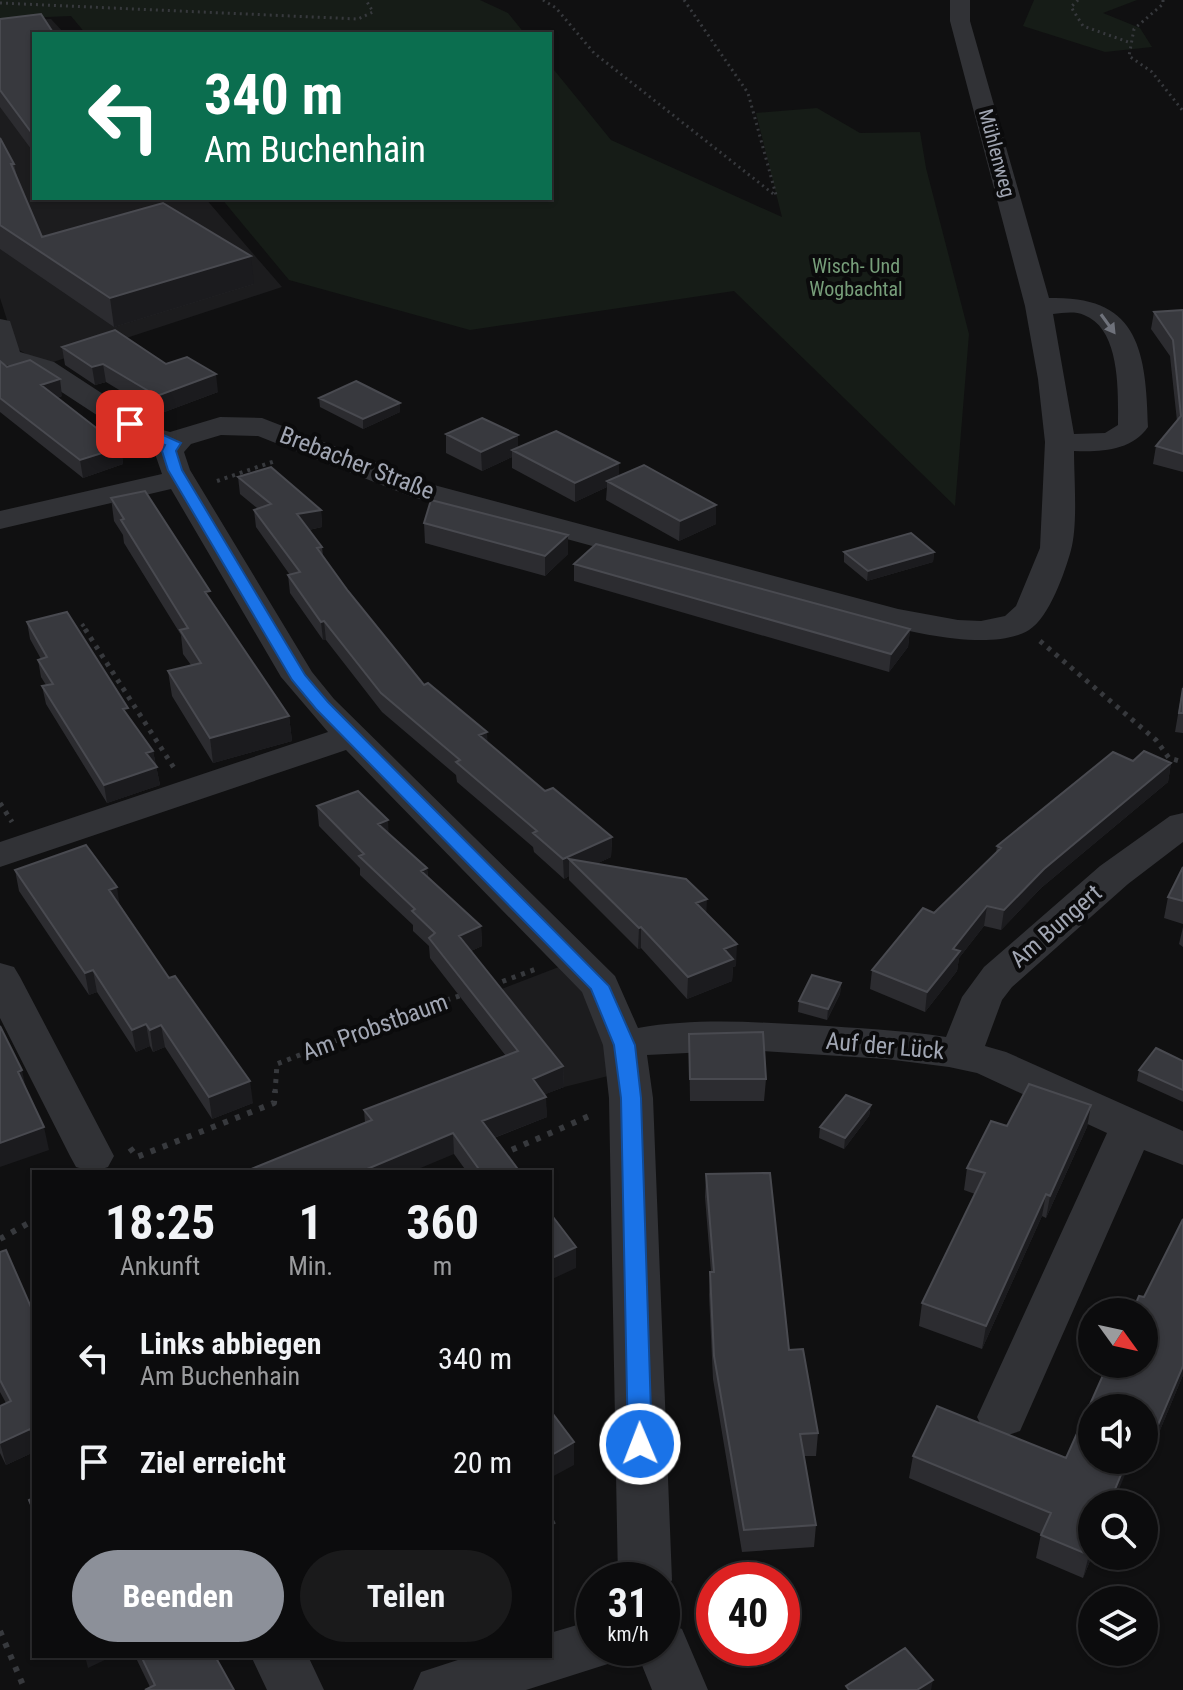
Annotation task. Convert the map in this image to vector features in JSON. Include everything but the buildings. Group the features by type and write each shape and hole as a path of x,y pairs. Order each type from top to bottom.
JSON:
{"street":[{"name":"Mühlenweg","path":"960,0 960,21 1038,306"},
{"path":"1001,628 1024,619 1031,610 1056,548 1060,442 1038,306 1079,306 1097,310 1107,317 1130,363 1133,427 1124,437 1109,443 1060,442"},
{"path":"0,327 4,358 44,368 145,434 182,471 298,677 600,986 624,1045 631,1098 644,1562"},
{"name":"Brebacher Straße","path":"0,520 182,471 220,426 242,426 272,430 396,483 453,500 865,610 958,630 1001,628"},
{"path":"0,855 353,736"},
{"name":"Am Bungert","path":"961,1053 983,997 998,977 1114,875 1183,824"},
{"path":"0,977 92,1156"},
{"name":"Auf der Lück","path":"624,1045 662,1037 712,1034 925,1046 991,1062 1183,1149"},
{"path":"1002,1417 1132,1127"},
{"path":"552,1657 576,1650"},
{"path":"280,1658 296,1690"},
{"path":"441,1690 550,1658"},
{"path":"670,1666 680,1690"}],"path":[{"path":"0,3 358,19 373,12 366,0"},
{"path":"543,0 556,8 594,53 776,196 748,93 684,0"},
{"path":"1078,0 1071,7 1083,26 1131,43"},
{"path":"1163,0 1163,4 1134,29 1129,56 1152,72 1183,111"},
{"path":"182,471 313,447"},
{"path":"82,624 189,792"},
{"path":"1001,628 1020,642 1039,639 1156,740 1169,758 1183,762"},
{"path":"488,986 571,955"},
{"name":"Am Probstbaum","path":"92,1156 128,1145 137,1157 274,1103 277,1064 393,1018 475,991"},
{"path":"491,1160 631,1098"},
{"path":"0,1239 32,1221"},
{"path":"0,1631 25,1690"}],"shaded area":[{"path":"51,19 63,32 32,32 32,200 207,200 282,287 44,365 16,348 0,298 0,21"},
{"path":"577,960 628,1071 538,1097 465,1003"}],"green space":[{"path":"0,0 480,0 508,13 523,32 84,32 71,16 0,19"},
{"path":"1034,0 1137,0 1103,13 1140,28 1152,47 1105,52 1023,26"},
{"name":"Wisch- Und Wogbachtal","path":"552,67 611,140 782,217 756,113 817,108 860,133 920,132 926,168 969,334 955,506 734,291 470,330 289,280 223,200 552,200"}],"route":[{"path":"130,424 145,434 174,443 169,451 175,470 276,642 298,677 322,706 600,986 624,1045 631,1098 640,1444"}]}
